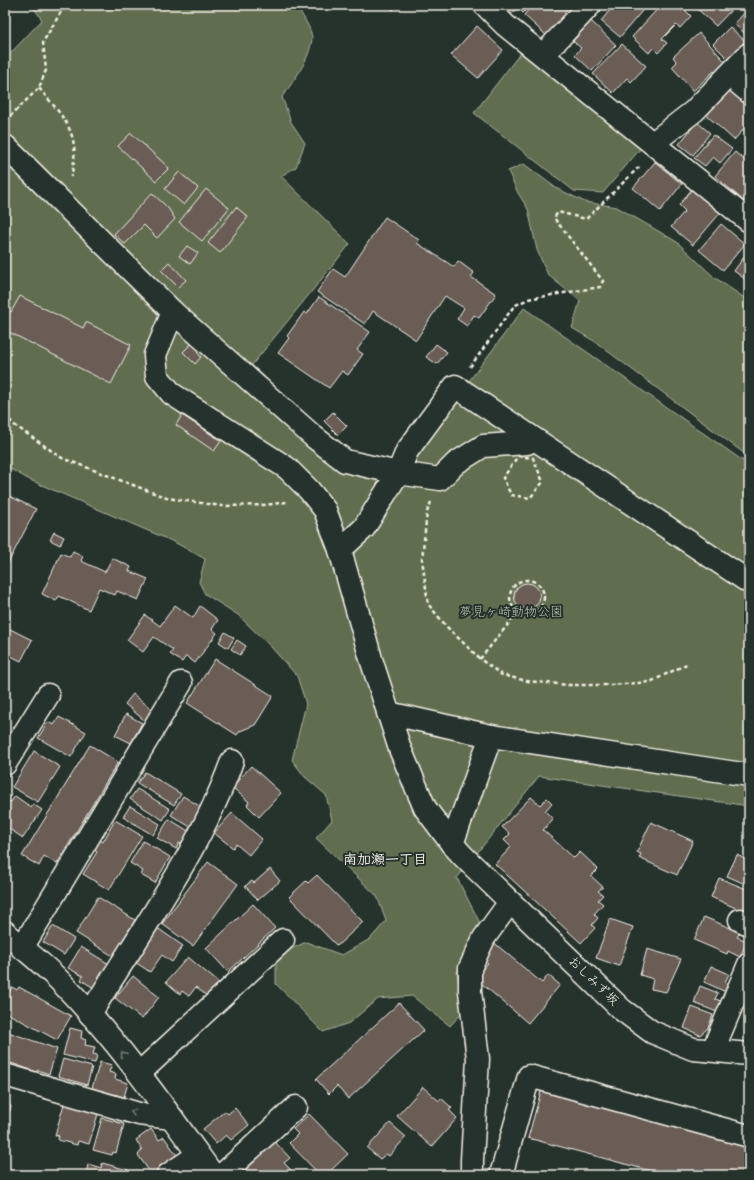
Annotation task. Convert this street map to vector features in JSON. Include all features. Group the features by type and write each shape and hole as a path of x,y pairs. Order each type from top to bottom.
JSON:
{"street":[{"path":"485,5 505,25 749,221"},
{"path":"543,55 590,5"},
{"path":"655,145 694,111 749,54"},
{"path":"730,75 749,92"},
{"path":"5,146 173,312 314,436 345,460 398,473 440,479 456,463 483,446 527,443 533,439"},
{"name":"おしみず坂","path":"173,312 155,355 157,376 172,394 287,468 309,490 325,510 340,550 400,749 425,808 458,850 510,902 621,1008 652,1032 693,1049 749,1054"},
{"path":"340,550 364,528 398,473 407,451 455,386 749,582"},
{"path":"22,948 181,683"},
{"path":"5,764 48,695"},
{"path":"388,713 490,736 749,775"},
{"path":"458,850 490,736"},
{"path":"90,1014 184,864 219,797 232,761"},
{"path":"472,1175 478,1059 470,991 470,968 484,938 510,902"},
{"path":"5,932 58,980 90,1014 138,1072 213,1175"},
{"path":"138,1072 146,1067 283,940"},
{"path":"713,1050 749,964"},
{"path":"5,1075 139,1114 172,1118"},
{"path":"501,1175 529,1076 749,1136"},
{"path":"222,1175 296,1107"},
{"path":"168,1175 198,1155"}],"path":[{"path":"5,121 39,88 46,70 43,42 64,5"},
{"path":"39,88 67,121 74,142 75,164 70,183 58,198"},
{"path":"455,386 514,306 528,299 600,287 603,281 554,218 558,212 586,220 625,182 655,145"},
{"path":"5,414 13,424 62,458 167,498 222,506 264,505 284,503 309,490"},
{"path":"518,456 533,458 543,482 530,498 512,495 503,478 518,456"},
{"path":"440,479 427,512 422,559 428,604 446,627 480,659 502,675 527,681 568,686 611,686 650,682 688,663"},
{"path":"529,579 537,582 542,587 545,595 544,603 540,609 533,613 525,614 518,612 512,606 510,591 515,584 521,580 529,579"},
{"path":"480,659 518,612"}],"green space":[{"name":"夢見ヶ崎動物公園","path":"32,5 295,5 306,21 312,35 311,46 305,62 282,97 291,122 305,143 296,167 281,176 350,244 252,365 341,449 388,464 454,374 749,573 749,806 539,776 457,878 482,927 457,972 462,1013 450,1026 412,996 378,999 349,1023 323,1032 276,984 276,956 306,942 342,955 370,939 386,921 377,896 316,838 332,820 326,795 305,777 292,760 306,704 297,676 271,647 238,615 205,594 199,582 205,559 174,542 30,480 5,466 5,59 42,20"},
{"path":"522,51 641,148 603,193 574,191 474,113"},
{"path":"524,164 556,188 585,202 617,207 677,242 714,277 749,301 749,457 594,341 572,328 580,301 548,275 537,250 528,209 518,193 508,171"},
{"path":"524,308 749,465 749,571 469,381"}],"building":[{"path":"5,5 9,5 5,19"},
{"path":"388,5 398,5 393,10"},
{"path":"500,5 531,5 523,13 518,8 510,15"},
{"path":"533,5 571,5 564,12 568,15 548,37 524,15"},
{"path":"614,5 647,5 620,37 601,21"},
{"path":"661,5 680,5 691,16 680,28 676,25 662,39 667,43 658,53 653,48 649,53 632,37"},
{"path":"693,5 736,5 716,26"},
{"path":"749,8 749,37 734,24"},
{"path":"591,21 616,45 592,71 575,55 581,48 573,41"},
{"path":"477,26 503,50 478,78 451,55"},
{"path":"730,27 745,41 728,59 713,44"},
{"path":"699,33 730,67 719,77 714,71 693,91 672,67 677,62 673,57"},
{"path":"622,44 646,66 631,82 627,78 613,93 593,74"},
{"path":"727,88 749,108 749,123 734,140 704,113"},
{"path":"697,122 710,133 693,155 679,144"},
{"path":"131,133 169,168 156,181 118,146"},
{"path":"713,135 732,149 720,163 713,157 705,166 694,158"},
{"path":"735,152 749,164 749,199 746,203 715,176"},
{"path":"655,162 682,184 660,211 633,188"},
{"path":"179,172 198,188 184,205 165,189"},
{"path":"206,189 229,208 202,241 179,222"},
{"path":"692,189 721,212 693,245 671,227 685,211 679,205"},
{"path":"152,193 168,208 175,219 157,238 144,225 125,244 114,234"},
{"path":"236,207 248,217 220,253 208,243"},
{"path":"385,217 419,240 417,243 454,267 458,261 474,273 471,277 496,294 479,318 474,315 467,326 457,319 464,308 445,296 416,340 373,311 365,324 317,292 333,269 345,277"},
{"path":"721,224 745,244 723,270 699,250"},
{"path":"187,246 198,253 190,264 179,256"},
{"path":"749,250 749,282 734,271"},
{"path":"169,262 186,280 178,287 161,270"},
{"path":"20,296 83,328 86,322 131,345 111,384 5,330 5,309 11,312"},
{"path":"319,297 370,332 357,350 363,354 348,375 342,371 329,388 278,353 289,338 287,336 304,312 307,314"},
{"path":"193,342 199,350 197,352 201,357 195,364 183,352"},
{"path":"436,344 447,352 437,364 426,357"},
{"path":"333,412 347,426 338,435 324,421"},
{"path":"182,415 221,441 214,451 176,425"},
{"path":"7,495 36,509 5,569 5,499"},
{"path":"54,532 64,537 60,545 50,540"},
{"path":"73,551 83,556 81,561 105,572 112,558 131,567 129,571 148,579 138,600 117,591 115,595 99,588 89,610 59,596 56,601 42,594 61,553 70,557"},
{"path":"527,583 536,587 540,596 536,605 527,609 518,605 514,596 518,587"},
{"path":"175,605 193,618 200,606 218,620 212,629 217,633 195,663 186,656 182,662 170,654 173,650 154,637 143,652 127,640 145,615 160,626"},
{"path":"10,629 32,640 21,661 5,653 5,638"},
{"path":"225,632 234,638 228,648 219,642"},
{"path":"237,640 246,646 240,655 231,649"},
{"path":"215,659 273,696 255,725 240,731 237,735 187,703"},
{"path":"133,694 154,711 145,721 125,704"},
{"path":"126,714 142,723 131,743 115,735"},
{"path":"59,717 86,732 71,757 38,738 48,722 54,725"},
{"path":"90,745 118,762 57,864 44,856 39,866 22,856"},
{"path":"34,751 60,767 38,802 12,787"},
{"path":"251,766 281,793 259,817 247,805 249,802 232,787"},
{"path":"145,772 181,794 174,805 137,783"},
{"path":"137,789 170,809 163,820 130,799"},
{"path":"15,796 31,807 33,804 42,810 23,838 5,826 5,799 11,802"},
{"path":"183,796 201,807 198,812 201,814 192,828 171,815"},
{"path":"531,797 540,805 547,798 552,803 545,811 553,819 543,830 574,858 580,852 598,869 591,876 603,887 598,891 603,895 598,900 603,904 594,914 598,918 592,925 595,928 581,943 495,864 511,847 504,840 510,834 502,827"},
{"path":"130,806 160,824 153,835 123,817"},
{"path":"232,813 262,839 249,855 236,844 233,848 214,833"},
{"path":"169,819 190,832 182,845 179,843 176,849 157,838"},
{"path":"115,820 142,836 109,890 83,874 97,852 94,850 100,840 103,842"},
{"path":"651,822 693,841 677,875 639,858 641,854 637,852"},
{"path":"143,841 170,857 155,883 141,875 143,871 130,863"},
{"path":"737,855 749,861 749,876 745,884 727,876"},
{"path":"208,862 238,884 193,946 162,924"},
{"path":"270,869 280,881 258,900 245,886 252,881 254,883"},
{"path":"317,875 363,922 337,946 289,897 306,881 308,883"},
{"path":"719,878 749,890 749,914 711,897"},
{"path":"98,897 135,920 113,956 76,933"},
{"path":"253,904 275,928 228,972 206,948"},
{"path":"704,917 740,932 737,937 747,941 740,957 728,951 727,954 694,940"},
{"path":"610,919 633,927 619,966 596,958"},
{"path":"53,926 74,939 64,955 43,942"},
{"path":"156,927 183,946 172,962 162,955 150,972 132,960"},
{"path":"492,941 542,983 548,975 560,985 528,1023 475,978 488,963 481,957"},
{"path":"81,947 109,964 94,988 81,980 83,976 68,968"},
{"path":"647,949 681,959 666,992 651,989 653,979 640,975"},
{"path":"188,957 219,983 208,997 196,987 189,996 182,991 180,994 166,982"},
{"path":"711,966 729,974 725,982 730,984 726,992 704,982"},
{"path":"133,976 159,997 142,1019 115,998"},
{"path":"700,986 718,993 715,999 721,1001 717,1012 694,1003"},
{"path":"12,987 17,990 19,987 71,1016 57,1040 5,1012 5,1000"},
{"path":"399,1003 424,1030 348,1099 337,1086 329,1094 316,1079"},
{"path":"692,1007 713,1015 708,1028 700,1035 684,1028"},
{"path":"70,1028 82,1031 81,1038 86,1040 85,1045 95,1047 93,1054 97,1055 95,1063 63,1055"},
{"path":"5,1031 57,1049 49,1074 38,1070 37,1072 5,1061"},
{"path":"63,1059 92,1067 87,1085 58,1076"},
{"path":"100,1062 112,1065 109,1072 116,1074 115,1079 128,1083 124,1097 92,1088"},
{"path":"423,1087 439,1101 441,1098 452,1108 449,1110 457,1118 432,1147 397,1116"},
{"path":"541,1091 749,1148 749,1175 666,1175 528,1138"},
{"path":"5,1101 8,1102 11,1107 7,1119 5,1119"},
{"path":"64,1104 98,1114 89,1144 78,1141 77,1145 58,1140 59,1136 55,1135"},
{"path":"235,1108 249,1125 231,1140 226,1135 216,1144 203,1129 225,1111 228,1114"},
{"path":"309,1114 348,1154 326,1175 320,1175 289,1143 298,1134 293,1129"},
{"path":"102,1118 124,1124 116,1153 113,1152 112,1155 93,1150"},
{"path":"390,1123 406,1137 389,1156 386,1154 380,1159 367,1148"},
{"path":"151,1129 159,1140 164,1137 178,1157 152,1175 138,1155 142,1150 136,1140"},
{"path":"273,1140 290,1158 284,1163 296,1175 237,1175"},
{"path":"102,1163 128,1170 127,1175 86,1175 88,1164 101,1168"}],"district":[{"name":"南加瀬一丁目","path":"385,860"}]}
